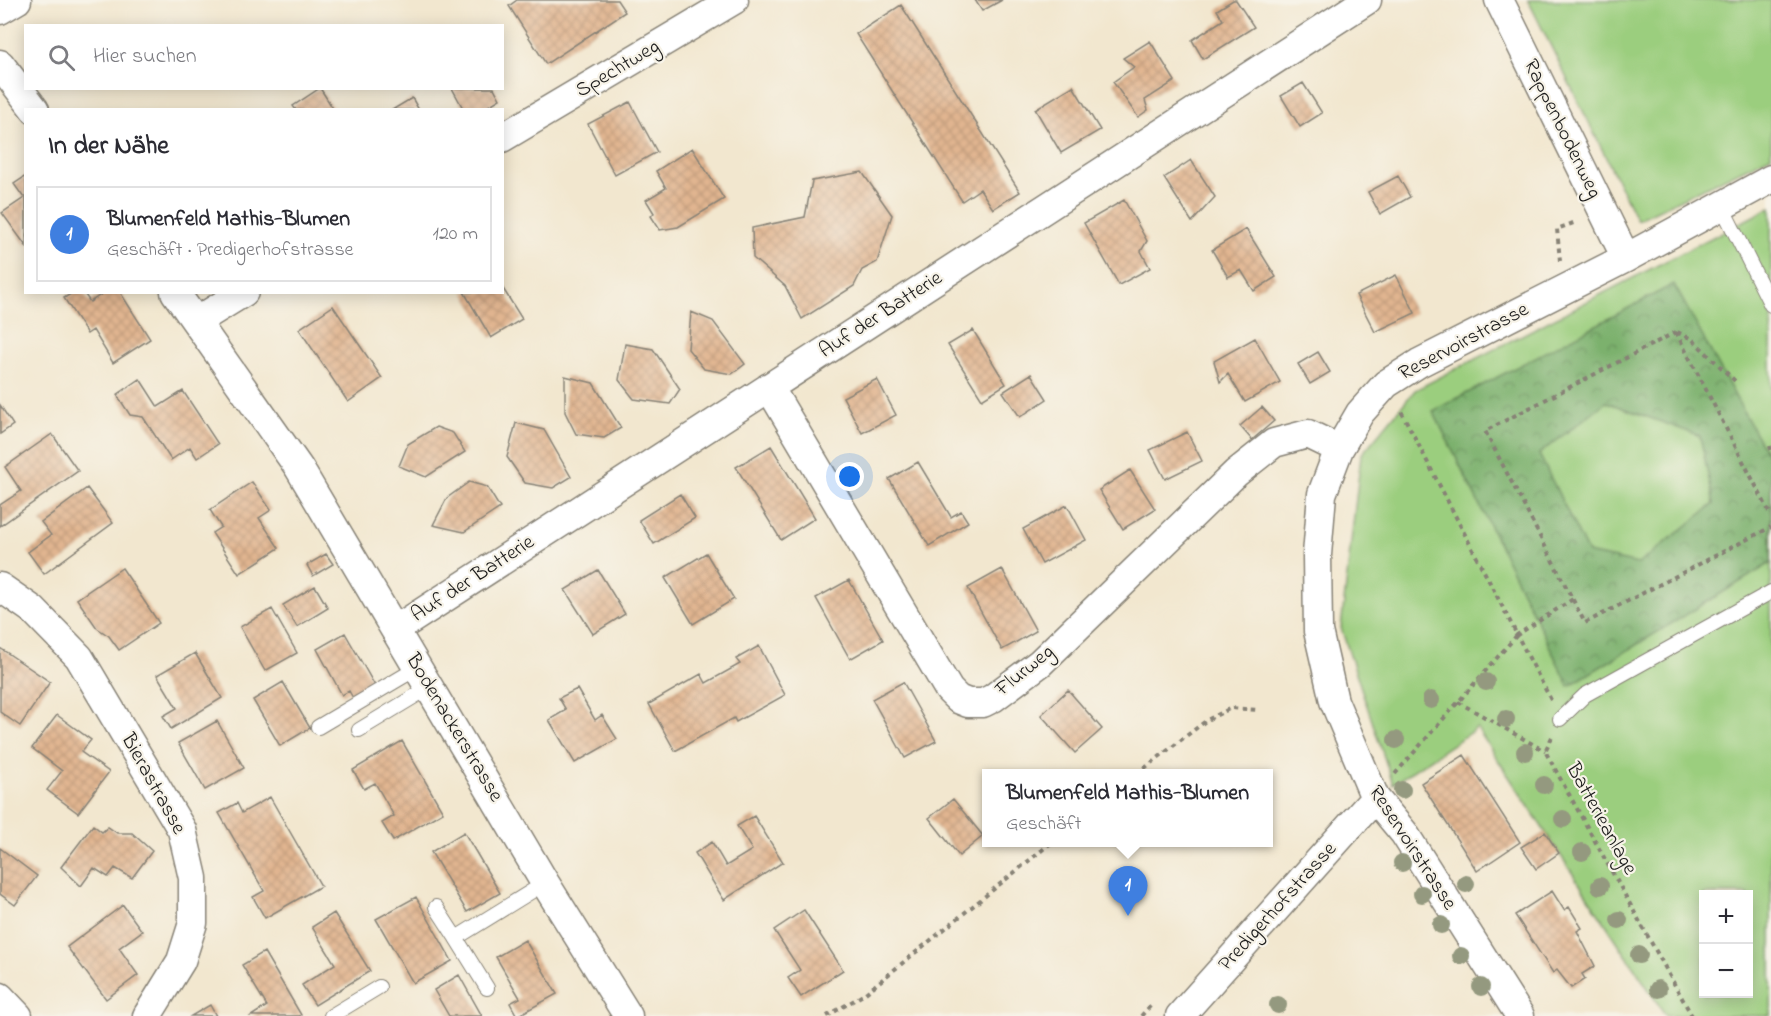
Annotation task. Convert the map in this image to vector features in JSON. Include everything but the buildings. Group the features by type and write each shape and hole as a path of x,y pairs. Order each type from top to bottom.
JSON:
{"street":[{"path":"0,10 17,0"},
{"name":"Spechtweg","path":"504,137 734,0"},
{"name":"Auf der Batterie","path":"395,630 1366,0"},
{"name":"Rappenbodenweg","path":"1499,0 1626,258"},
{"path":"0,64 33,108"},
{"name":"Reservoirstrasse","path":"1520,1016 1404,833 1375,798 1334,701 1318,631 1317,555 1322,494 1339,449 1360,413 1386,384 1419,363 1626,258 1771,179"},
{"name":"Bodenackerstrasse","path":"177,294 299,468 545,883 628,1016"},
{"path":"197,321 241,294"},
{"name":"Flurweg","path":"769,387 949,690 958,699 969,703 983,703 993,698 1040,663 1236,473 1274,443 1300,434 1308,434 1339,449"},
{"name":"Bierastrasse","path":"0,587 33,610 79,657 182,830 194,878 193,923 181,961 147,1016"},
{"name":"Predigerhofstrasse","path":"1180,1016 1375,798"},
{"path":"0,997 18,1016"}],"lane":[{"path":"1722,207 1771,305"},
{"path":"1560,719 1585,695 1771,592"},
{"path":"318,727 424,677"},
{"path":"359,730 424,677"},
{"path":"456,938 545,883"},
{"path":"436,907 486,988"},
{"path":"331,1016 379,987"}],"path":[{"path":"1560,267 1557,229 1579,220"},
{"path":"1676,332 1692,339 1736,382"},
{"path":"1676,332 1771,515"},
{"path":"1676,332 1485,431 1585,623 1771,527"},
{"path":"1386,384 1560,719"},
{"path":"1375,798 1517,635 1573,599"},
{"path":"1458,702 1545,751"},
{"path":"1143,769 1207,720 1231,708 1258,710"},
{"name":"Batterieanlage","path":"1560,719 1545,751 1692,1016"},
{"path":"827,1016 863,995 1047,847"}],"green space":[{"path":"1528,0 1771,0 1771,156 1637,220"},
{"path":"1771,207 1771,1016 1666,1016 1477,728 1393,784 1341,628 1361,455 1415,390"},
{"path":"1674,284 1771,462 1771,563 1569,686 1433,411","holes":["1606,402 1700,436 1714,504 1638,564 1588,553 1539,454"]}],"place":[{"name":"Blumenfeld Mathis-Blumen","path":"1128,916"}]}
